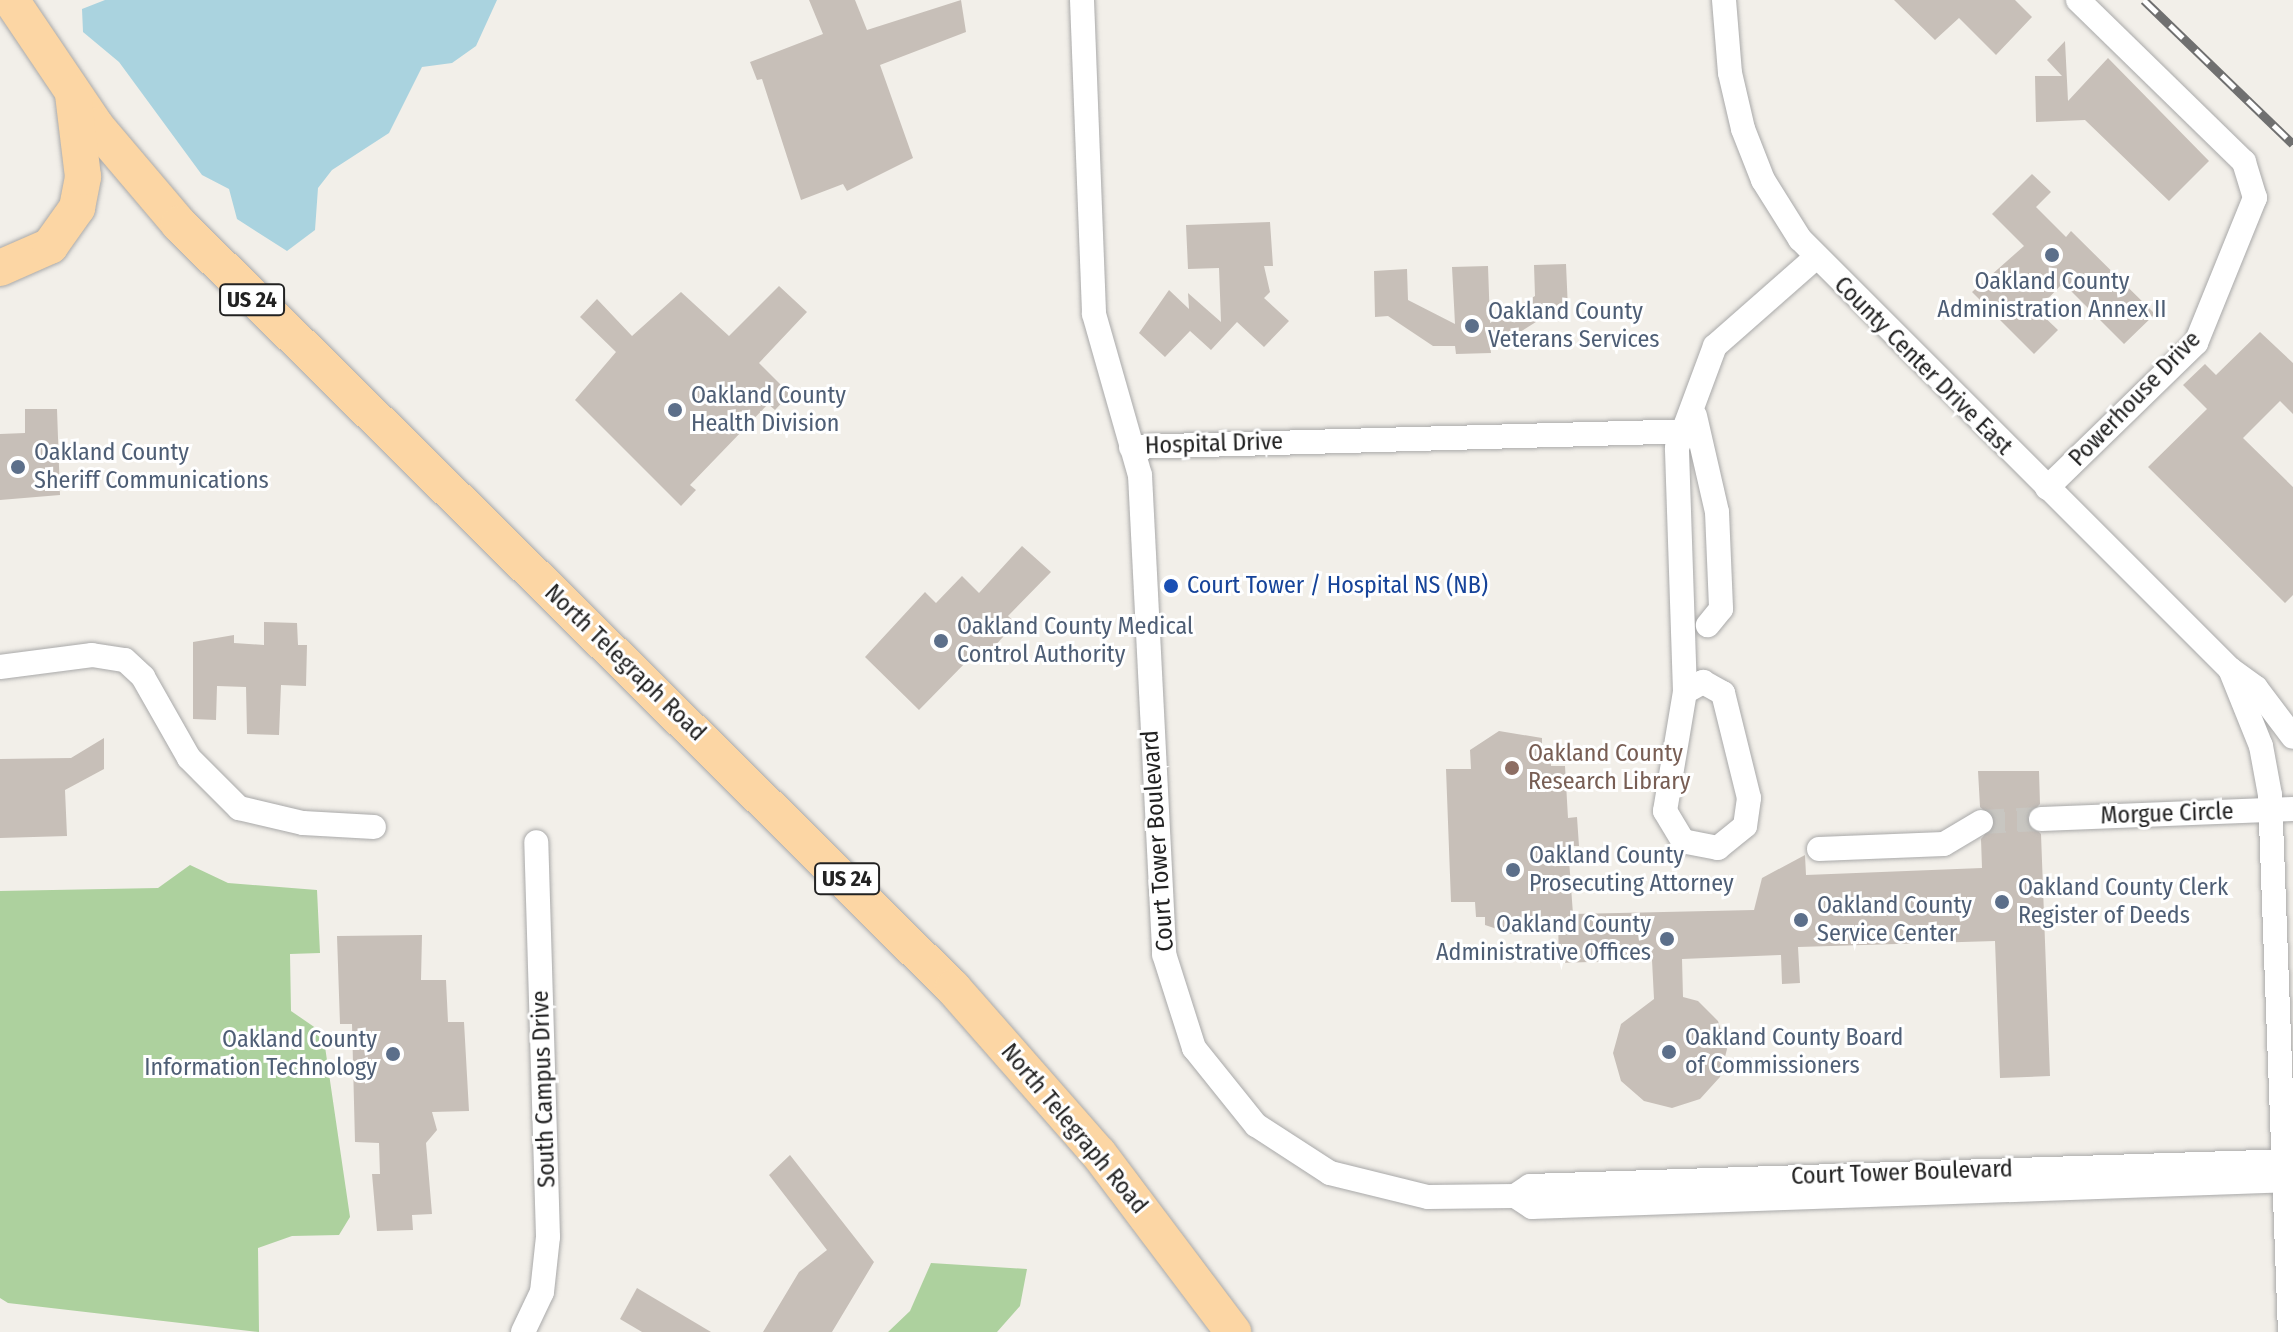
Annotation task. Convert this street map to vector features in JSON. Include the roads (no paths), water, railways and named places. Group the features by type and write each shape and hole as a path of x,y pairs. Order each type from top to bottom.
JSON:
{"main road":[{"name":"North Telegraph Road","path":"11,0 73,94 150,192 239,287 953,988 1099,1154 1233,1332"},
{"path":"0,268 50,246 77,208 83,177 73,94"}],"street":[{"name":"Hospital Drive","path":"1082,0 1093,302 1131,447 1692,424"},
{"name":"County Center Drive East","path":"1724,0 1730,73 1746,138 1771,196 1815,258 2230,669 2256,688 2293,737"},
{"name":"Powerhouse Drive","path":"2047,488 2196,343 2255,198 2244,162 2078,0"},
{"path":"1685,692 1703,682 1723,693 1747,788 1745,826 1718,848 1683,841 1666,817 1685,692 1696,625 1677,448 1692,424 1700,374 1715,346 1815,258"},
{"path":"1692,424 1716,497 1721,609 1696,625"},
{"name":"Court Tower Boulevard","path":"1131,447 1140,475 1160,918 1174,999 1194,1048 1256,1125 1330,1173 1411,1195 1515,1196 1530,1186 2289,1170"},
{"path":"0,667 98,655 125,660 143,677 189,758 234,798 262,805 266,814 312,825 374,827"},
{"name":"County Center Drive East","path":"2230,669 2261,746 2282,810 2290,1332"},
{"name":"Morgue Circle","path":"2041,819 2282,810"},
{"path":"1819,849 1944,844 1981,822"},
{"name":"South Campus Drive","path":"523,1332 542,1292 548,1237 536,842"}],"water":[{"path":"105,0 497,0 476,46 452,63 422,67 389,133 332,170 318,188 315,230 287,251 237,219 229,189 202,175 119,62 83,32 82,9"}],"tunnel":[{"path":"1981,822 2041,819"}],"railway":[{"path":"2144,0 2293,144"}],"place":[{"name":"Oakland County Administration Annex II","path":"2052,255"},
{"name":"Oakland County Veterans Services","path":"1472,326"},
{"name":"Oakland County Health Division","path":"675,410"},
{"name":"Oakland County Sheriff Communications","path":"18,467"},
{"name":"Court Tower / Hospital NS (NB)","path":"1171,586"},
{"name":"Oakland County Medical Control Authority","path":"941,641"},
{"name":"Oakland County Research Library","path":"1512,768"},
{"name":"Oakland County Prosecuting Attorney","path":"1513,870"},
{"name":"Oakland County Clerk Register of Deeds","path":"2002,902"},
{"name":"Oakland County Service Center","path":"1801,920"},
{"name":"Oakland County Administrative Offices","path":"1667,939"},
{"name":"Oakland County Board of Commissioners","path":"1669,1052"},
{"name":"Oakland County Information Technology","path":"393,1054"}]}
